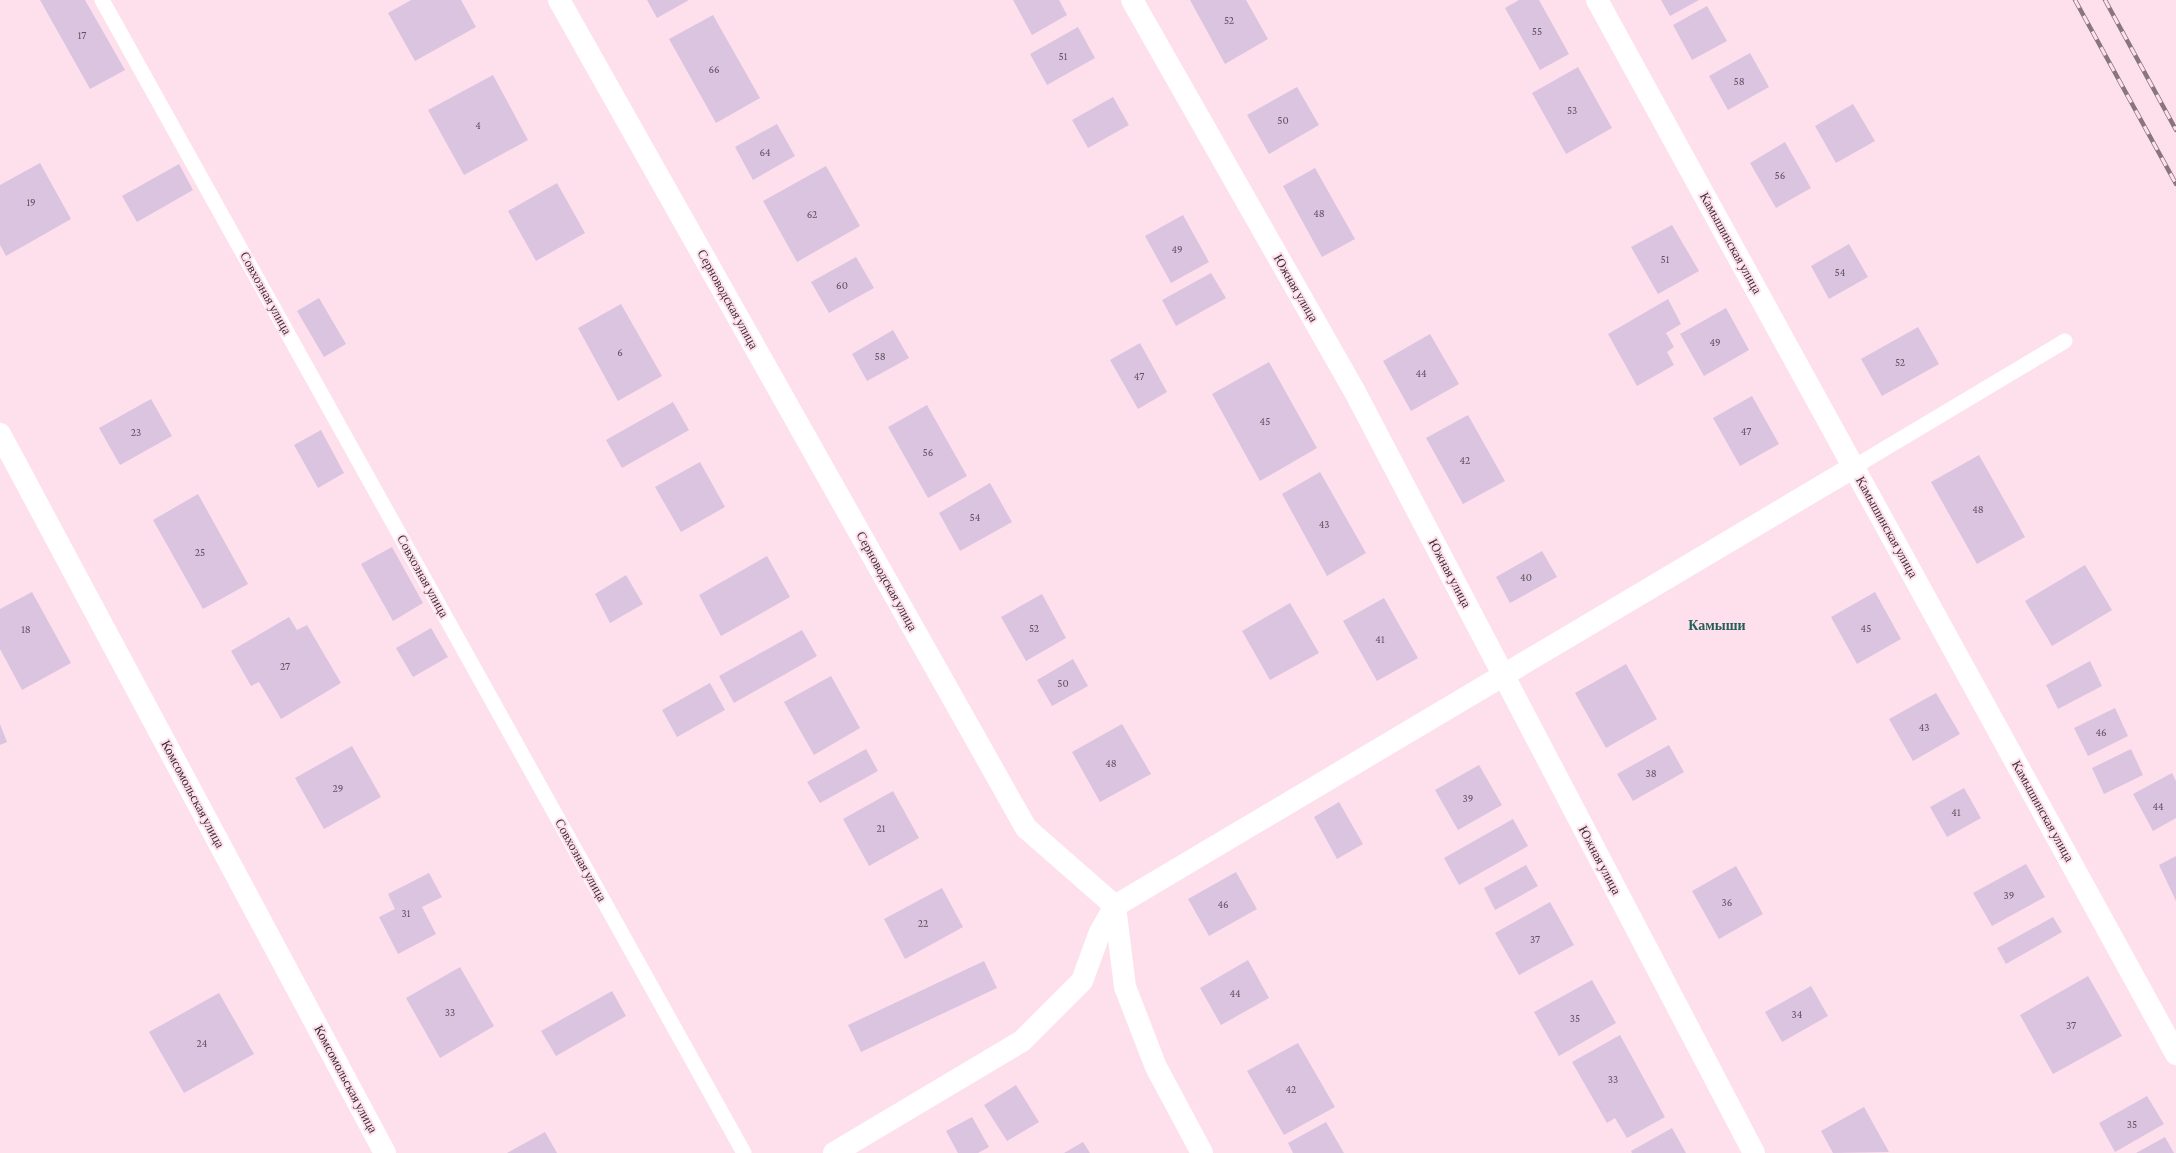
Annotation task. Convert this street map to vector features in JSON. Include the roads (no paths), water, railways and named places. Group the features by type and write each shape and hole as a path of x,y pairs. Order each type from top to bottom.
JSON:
{"street":[{"name":"Серноводская улица","path":"559,0 1026,828 1115,906"},
{"name":"Южная улица","path":"1132,0 1355,392 1754,1153"},
{"name":"Камышинская улица","path":"1597,0 2176,1054"},
{"name":"Комсомольская улица","path":"0,434 386,1153"},
{"path":"834,1153 1022,1041 1082,981 1100,932 1115,906 1854,467"},
{"path":"1115,906 1125,987 1156,1067 1202,1153"}],"lane":[{"name":"Совхозная улица","path":"102,0 744,1153"},
{"path":"1854,467 2065,341"}],"railway":[{"path":"2075,0 2176,184"},
{"path":"2105,0 2176,130"}],"district":[{"name":"Камыши","path":"1717,625"}]}
